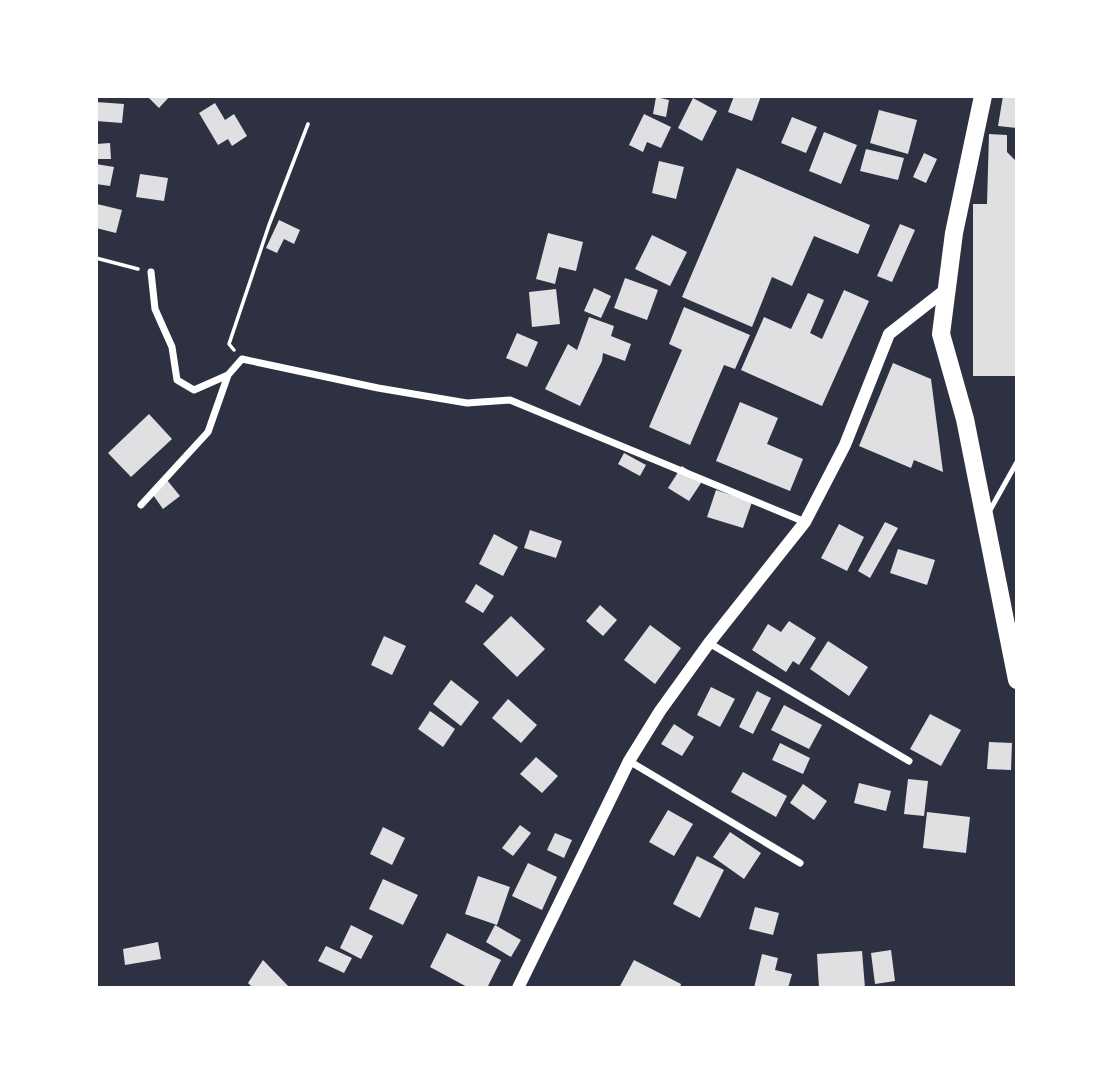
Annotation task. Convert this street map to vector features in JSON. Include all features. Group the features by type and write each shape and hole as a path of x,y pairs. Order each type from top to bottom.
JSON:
{"main road":[{"path":"983,96 954,233 941,334 965,419 1017,680"}],"street":[{"path":"151,272 155,309 172,348 177,380 194,390 228,374 242,359 467,403 510,400 805,522"},
{"path":"517,988 629,761 660,711 709,643 805,522 845,444 889,334 949,287"},
{"path":"141,505 208,432 228,374"},
{"path":"709,643 909,761"},
{"path":"629,761 800,863"}],"lane":[{"path":"984,521 1017,462"}],"path":[{"path":"242,359 229,344 269,225 308,124"},
{"path":"96,258 151,272"}],"building":[{"path":"147,96 170,96 159,108"},
{"path":"734,96 761,96 752,121 728,112"},
{"path":"1003,96 1017,96 1017,128 998,126"},
{"path":"656,97 669,100 666,117 653,114"},
{"path":"693,98 717,111 702,141 678,128"},
{"path":"96,102 124,104 122,123 96,121"},
{"path":"215,103 225,120 234,114 247,136 232,146 228,139 218,145 199,113"},
{"path":"879,110 917,120 908,154 870,143"},
{"path":"644,114 671,127 661,148 647,142 643,152 629,145"},
{"path":"792,117 817,127 806,153 781,143"},
{"path":"824,132 857,145 841,184 809,171"},
{"path":"989,134 1007,135 1007,152 1017,162 1017,376 973,376 973,204 987,204"},
{"path":"110,143 111,159 96,159 96,144"},
{"path":"866,149 904,158 898,180 860,171"},
{"path":"924,153 937,159 926,183 913,177"},
{"path":"659,161 684,167 676,199 652,193"},
{"path":"96,164 114,167 110,186 96,184"},
{"path":"737,168 870,225 858,254 814,236 792,286 772,277 752,327 682,297"},
{"path":"140,174 168,178 164,201 136,197"},
{"path":"97,204 122,210 116,233 96,228"},
{"path":"279,220 300,230 294,244 284,239 277,253 266,248"},
{"path":"900,224 915,230 892,282 877,276"},
{"path":"548,233 583,242 576,271 559,267 555,284 536,279"},
{"path":"652,235 687,252 670,286 635,269"},
{"path":"625,278 658,290 647,320 614,308"},
{"path":"594,288 611,296 601,318 584,311"},
{"path":"556,289 560,324 532,327 529,292"},
{"path":"844,290 869,301 822,406 741,370 764,317 791,329 808,293 824,300 810,333 822,339"},
{"path":"684,307 750,335 735,369 724,365 690,445 649,427 682,350 669,344"},
{"path":"589,317 614,326 611,336 631,344 625,361 603,353 602,361 580,406 545,389 568,344 577,350"},
{"path":"517,333 538,342 527,367 506,358"},
{"path":"893,363 931,379 943,472 914,460 911,468 859,446"},
{"path":"740,402 778,418 767,444 803,459 790,491 716,461"},
{"path":"149,414 172,439 131,477 108,453"},
{"path":"624,453 646,465 640,476 618,464"},
{"path":"682,466 703,480 689,501 668,488"},
{"path":"167,480 180,496 163,509 151,492"},
{"path":"716,490 752,502 743,528 707,517"},
{"path":"885,522 898,528 870,578 858,571"},
{"path":"839,524 864,537 847,571 821,558"},
{"path":"530,530 562,541 556,558 524,548"},
{"path":"494,534 518,547 503,576 479,564"},
{"path":"898,549 935,560 927,585 890,573"},
{"path":"476,584 494,596 483,613 465,602"},
{"path":"600,605 617,620 603,636 586,621"},
{"path":"511,616 545,649 517,677 483,644"},
{"path":"789,621 816,638 799,665 793,661 786,672 752,650 768,624 781,632"},
{"path":"650,625 681,648 655,684 624,660"},
{"path":"384,636 406,646 392,675 371,665"},
{"path":"828,641 868,667 849,696 810,669"},
{"path":"451,680 479,702 461,726 433,704"},
{"path":"711,687 735,699 720,727 697,715"},
{"path":"757,691 771,698 753,734 739,727"},
{"path":"508,699 537,725 521,743 492,718"},
{"path":"784,705 822,725 809,749 771,730"},
{"path":"430,711 455,729 443,747 418,729"},
{"path":"930,714 961,730 941,766 910,749"},
{"path":"674,724 694,737 682,756 661,744"},
{"path":"989,742 1012,743 1011,770 987,769"},
{"path":"780,743 810,758 803,774 772,760"},
{"path":"536,757 558,776 542,793 520,774"},
{"path":"743,772 787,796 776,817 731,792"},
{"path":"908,779 928,781 924,816 904,814"},
{"path":"859,783 891,791 886,811 854,803"},
{"path":"803,784 827,801 814,820 790,803"},
{"path":"668,810 693,824 674,856 649,842"},
{"path":"927,812 970,817 966,853 923,848"},
{"path":"520,825 531,833 513,856 502,848"},
{"path":"383,827 405,838 392,865 370,854"},
{"path":"730,832 761,853 744,879 713,857"},
{"path":"555,833 572,840 564,858 547,850"},
{"path":"697,856 724,870 700,918 673,904"},
{"path":"528,863 557,877 542,910 512,896"},
{"path":"478,876 510,887 497,925 465,914"},
{"path":"383,879 418,895 403,925 369,909"},
{"path":"755,907 779,913 773,935 749,929"},
{"path":"351,925 373,936 361,959 340,948"},
{"path":"495,925 521,940 511,957 486,942"},
{"path":"447,933 501,960 487,988 469,988 430,967"},
{"path":"158,942 161,959 125,965 123,949"},
{"path":"326,946 352,958 344,973 318,961"},
{"path":"891,950 895,981 875,984 871,953"},
{"path":"862,951 865,988 819,988 817,954"},
{"path":"762,954 778,958 775,970 792,974 788,988 754,988"},
{"path":"263,960 290,988 253,988 248,983"},
{"path":"634,960 681,984 680,988 619,988"}]}
